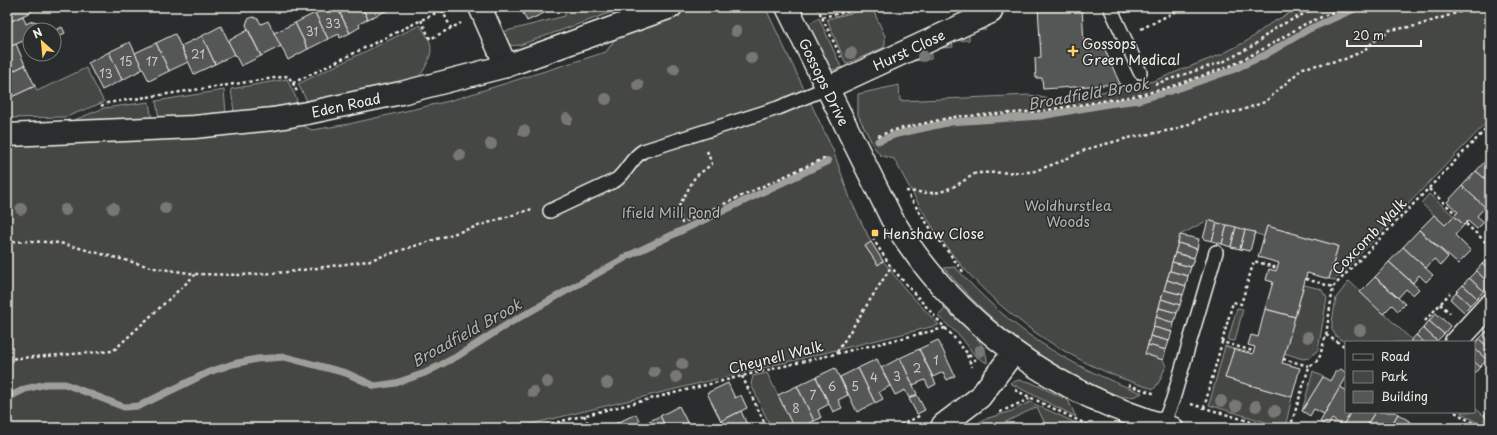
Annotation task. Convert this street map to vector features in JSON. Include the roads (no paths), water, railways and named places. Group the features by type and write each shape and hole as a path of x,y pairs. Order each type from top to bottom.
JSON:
{"street":[{"name":"Eden Road","path":"7,135 171,128 273,119 400,93 506,66 671,7"},
{"name":"Gossops Drive","path":"787,7 892,219 924,266 940,285 978,324 1013,352 1050,377 1113,408 1168,427"},
{"name":"Hurst Close","path":"827,88 996,9"},
{"path":"481,10 506,66"},
{"path":"1457,341 1490,306"},
{"path":"942,428 943,425 980,397 1013,352"}],"lane":[{"path":"1110,7 1140,72"},
{"path":"550,211 616,180 623,175 636,155 643,151 778,108 827,88"},
{"path":"1168,427 1173,399 1216,252"}],"waterway":[{"name":"Broadfield Brook","path":"878,141 897,134 951,122 1041,116 1139,100 1174,90 1232,70 1265,55 1309,29 1359,7"},
{"name":"Broadfield Brook","path":"7,398 25,389 46,384 65,384 124,407 139,406 209,372 233,364 257,359 285,357 346,373 375,386 396,383 425,373 456,357 508,324 630,255 828,161"}],"place":[{"name":"Gossops Green Medical","path":"1073,51"},
{"name":"Henshaw Close","path":"875,233"}],"park label":[{"name":"Ifield Mill Pond","path":"671,212"},
{"name":"Woldhurstlea Woods","path":"1068,214"}]}
